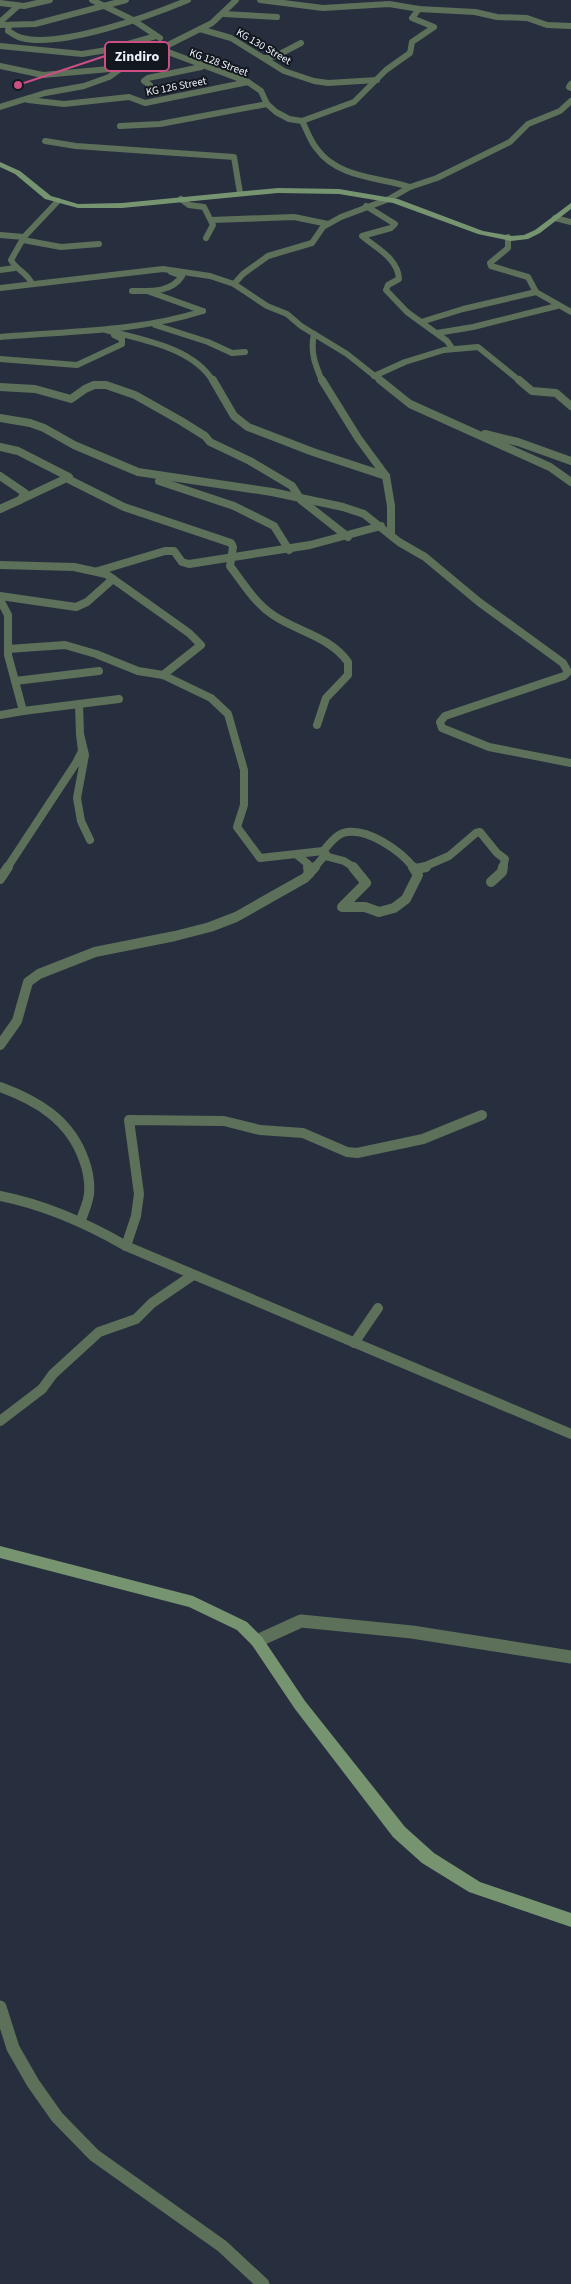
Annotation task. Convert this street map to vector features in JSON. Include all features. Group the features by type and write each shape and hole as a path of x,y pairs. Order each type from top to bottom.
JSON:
{"main road":[{"path":"0,164 23,176 39,192 58,201 76,206 106,207 240,193 316,190 363,194 389,199 415,207 463,227 508,237 525,237 555,218 571,205"},
{"path":"0,1552 193,1602 242,1626 257,1641 300,1705 380,1810 406,1839 428,1858 474,1886 571,1920"}],"street":[{"path":"0,3 18,6 50,0"},
{"path":"92,0 133,20 171,44"},
{"path":"0,23 9,25 35,24 126,0"},
{"path":"9,25 9,33 38,40 78,34 133,20 188,0"},
{"path":"0,107 20,100 97,82 109,77 137,57 160,49 200,29 224,14 236,0"},
{"path":"260,0 313,7 389,4 420,9 475,12 497,17 527,18 547,25 571,26"},
{"path":"0,23 18,6"},
{"path":"410,187 396,182 354,176 341,170 319,152 302,121 354,102 386,70 410,53 412,42 433,29 431,24 412,18 420,9"},
{"path":"224,14 277,17"},
{"name":"KG 130 Street","path":"200,29 231,38 284,71 318,82 377,80"},
{"path":"0,46 72,54 94,52 156,36"},
{"path":"38,40 44,51"},
{"path":"265,58 301,43"},
{"name":"KG 128 Street","path":"160,49 248,82 261,91 267,104 286,118 302,121"},
{"path":"0,66 44,75 122,68"},
{"path":"150,85 144,81 148,78 202,66"},
{"name":"KG 126 Street","path":"20,100 64,104 106,102 129,97 136,102 144,103 248,82"},
{"path":"571,84 569,87 571,88"},
{"path":"234,284 243,274 268,256 314,241 328,224 366,206 389,199 410,187 437,178 510,142 528,124 560,111 571,101"},
{"path":"120,126 168,123 267,104"},
{"path":"46,141 76,146 230,156 234,158 240,193"},
{"path":"181,199 189,205 204,207 214,224 206,238"},
{"path":"13,265 11,260 23,239 58,201"},
{"path":"366,206 395,224 393,227 362,236 395,264 400,274 399,279 388,285 386,290 452,348"},
{"path":"212,220 294,217 328,224"},
{"path":"555,218 571,222"},
{"path":"0,235 61,247 99,244"},
{"path":"508,237 508,248 493,260 491,266 528,277 536,292 557,306 571,312"},
{"path":"0,261 13,265 28,276 32,284"},
{"path":"0,270 13,265"},
{"path":"132,291 165,289 182,278 179,274 160,269"},
{"path":"0,288 160,269 210,276 234,284 266,306 287,314 314,334 347,354 410,404 459,428 550,467 571,482"},
{"path":"0,337 154,325 203,311 147,291"},
{"path":"421,322 463,309 536,292"},
{"path":"437,333 473,327 557,306"},
{"path":"154,325 208,342 235,354 245,352"},
{"path":"103,330 190,358 207,372 230,412 240,423 312,452 386,476"},
{"path":"0,359 77,365 85,363 123,342 103,330"},
{"path":"314,334 311,347 313,360 325,388 386,476 391,506 391,535"},
{"path":"374,376 405,362 452,348 478,347 532,391 556,393 571,406"},
{"path":"0,387 35,390 71,399 91,385 98,384 125,390 206,436 210,442 250,461 286,482 292,486 299,497 348,537"},
{"path":"0,418 30,423 44,428 74,445 150,478 234,506 274,526 289,550"},
{"path":"459,428 518,442 571,461"},
{"path":"0,447 18,451 64,474 100,497 231,543 233,546 230,566 254,598 282,620 331,645 348,660 350,669 347,677 342,683 331,689 320,710 317,725"},
{"path":"140,473 228,484 299,497 359,512 381,526 391,535 425,557 479,602 562,663 568,672 564,676 445,716 440,722 442,728 467,740 503,752 571,763"},
{"path":"0,476 22,490 25,494 20,500"},
{"path":"0,509 68,478"},
{"path":"98,571 165,551 174,551 184,564 289,550 348,537 381,526"},
{"path":"0,565 74,566 98,571 113,579 189,633 201,645 163,675"},
{"path":"0,596 76,607 87,602 113,579"},
{"path":"0,600 8,615 8,655 23,711"},
{"path":"0,1045 17,1021 28,982 39,974 95,952 210,927 268,900 309,874 324,854 338,835 348,831 360,833 385,843 407,858 416,869 418,875 406,899 394,908 379,912 364,907 342,907 366,883 352,864 341,858 324,854 297,854 260,858 237,828 244,805 244,770 228,714 211,698 163,675 138,671 96,654 65,645 8,649"},
{"path":"15,681 99,671"},
{"path":"0,715 119,699"},
{"path":"0,879 82,751 79,704"},
{"path":"80,734 85,755 78,798 81,822 90,840"},
{"path":"416,869 431,866 447,857 476,833 480,832 496,853 504,859 502,872 491,882"},
{"path":"297,854 308,864 309,874"},
{"path":"0,1087 39,1104 74,1134 83,1153 89,1175 89,1194 81,1220"},
{"path":"126,1246 137,1214 139,1186 132,1155 129,1120 136,1118 224,1121 260,1130 303,1133 347,1152 357,1153 423,1140 482,1115"},
{"path":"0,1195 47,1206 81,1220 126,1246 571,1434"},
{"path":"0,1421 42,1389 53,1374 99,1332 136,1319 152,1303 193,1274"},
{"path":"354,1343 378,1308"},
{"path":"257,1641 301,1621 310,1621 412,1632 571,1657"},
{"path":"0,2007 13,2048 57,2117 94,2154 159,2203 222,2246 263,2284"}],"place":[{"name":"Zindiro","path":"18,85"}]}
